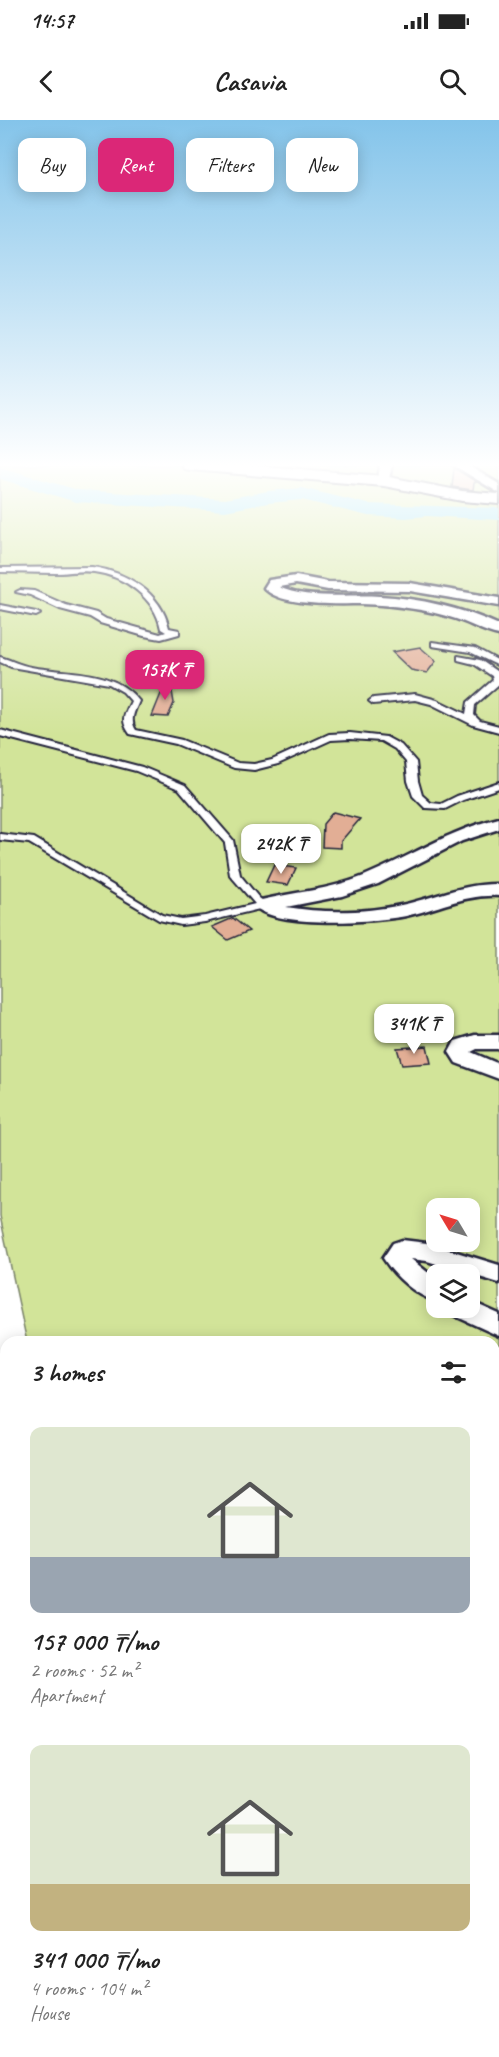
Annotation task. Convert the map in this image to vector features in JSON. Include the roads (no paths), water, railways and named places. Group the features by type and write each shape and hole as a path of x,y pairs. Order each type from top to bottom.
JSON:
{"street":[{"path":"499,602 455,592 410,587 328,586 288,580 274,583 271,588 287,596 378,600 423,607 499,631"},
{"path":"264,905 342,890 371,880 456,837 496,828"},
{"path":"264,905 272,911 301,914 332,916 393,914 476,889 499,890"},
{"path":"499,1042 475,1042 463,1046 460,1052 464,1058 499,1072"},
{"path":"426,1284 404,1268 396,1258 402,1249 427,1252 466,1264"},
{"path":"480,1268 499,1274"},
{"path":"480,1317 499,1326"}],"lane":[{"path":"0,570 96,570 122,578 131,582 152,600 165,621 165,629 175,632 161,636 147,634 63,607 31,593 20,592"},
{"path":"0,607 36,614"},
{"path":"435,644 472,650 499,664"},
{"path":"461,658 477,662 497,675 496,681 471,704 470,715 477,723"},
{"path":"0,659 9,665 28,670 77,675 113,684 132,695 135,701 128,717 128,725 133,732 179,742 237,766 254,767 267,764 329,737 350,736 383,740 398,747 411,762 418,796 428,806 442,807 499,785"},
{"path":"373,701 415,697 434,702 477,723 499,729"},
{"path":"0,733 139,769 182,787 230,842 236,875 255,900 264,905"},
{"path":"0,837 31,840 159,917 182,922 205,920 264,905"}]}
